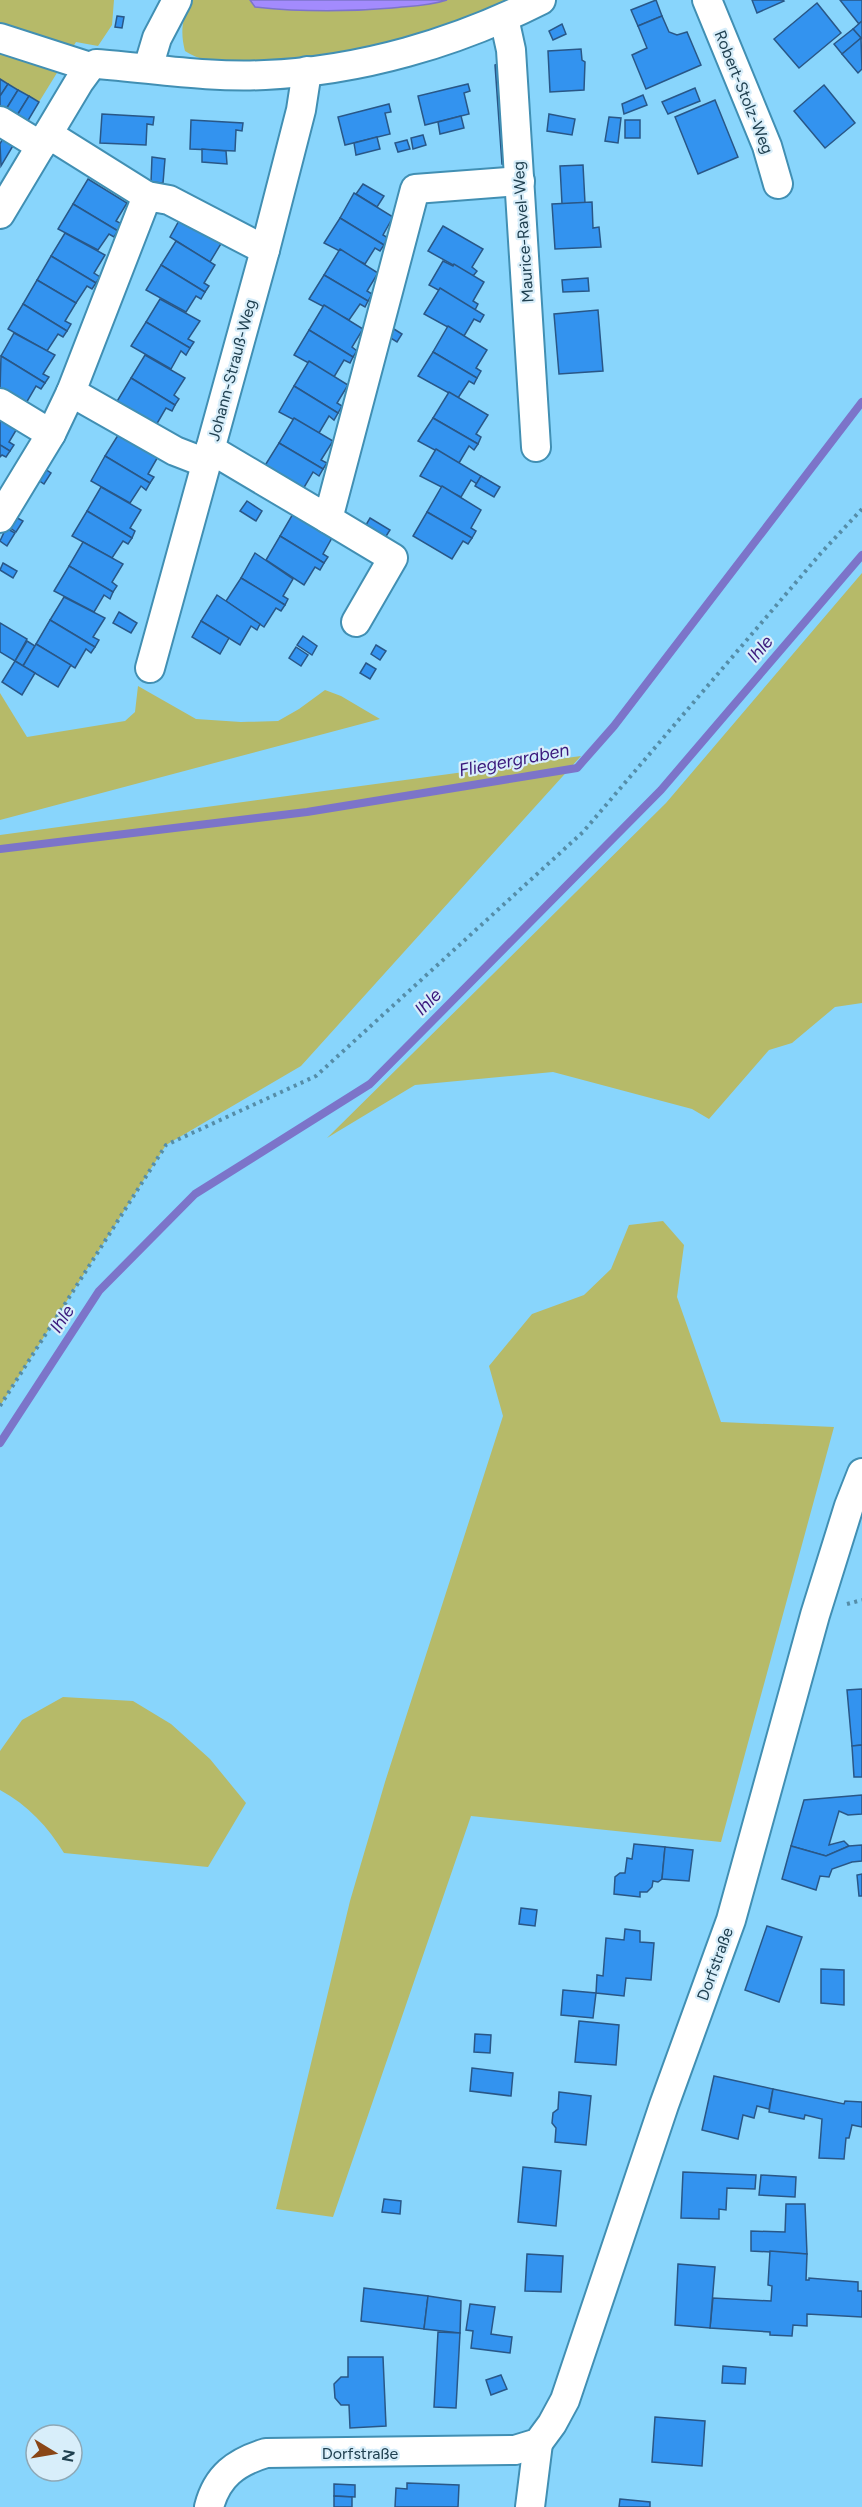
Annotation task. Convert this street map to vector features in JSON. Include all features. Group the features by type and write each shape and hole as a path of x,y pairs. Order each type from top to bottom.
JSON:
{"street":[{"path":"148,68 157,38 177,0"},
{"path":"1,211 90,67 96,64 264,75 307,71 367,61 459,37 541,0"},
{"name":"Robert-Stolz-Weg","path":"707,0 767,146 778,184"},
{"name":"Maurice-Ravel-Weg","path":"504,18 511,50 536,447"},
{"path":"0,38 90,67"},
{"name":"Johann-Strauß-Weg","path":"150,668 265,250 301,110 307,71"},
{"path":"0,121 44,140 147,196 169,200 265,250"},
{"path":"328,519 415,189 519,181"},
{"path":"0,518 51,434 71,392 147,196"},
{"path":"71,392 175,451 208,456 328,519 393,558 356,622"},
{"path":"0,403 51,434"},
{"name":"Dorfstraße","path":"530,2507 538,2443 565,2400 664,2105 731,1920 815,1615 849,1506 862,1473"},
{"name":"Dorfstraße","path":"208,2507 219,2482 231,2468 248,2458 266,2453 490,2452 515,2450 538,2443"}],"path":[{"path":"0,1406 166,1145 316,1076 574,840 821,553 862,509"}],"green space":[{"path":"0,0 114,0 112,25 98,46 76,42 39,102 0,79"},
{"path":"192,0 511,0 450,24 388,42 324,55 230,62 202,59 185,51 183,25"},
{"path":"862,573 862,1003 835,1007 792,1043 769,1050 709,1119 692,1109 553,1072 415,1085 327,1138 666,803"},
{"path":"138,686 196,719 241,722 278,721 325,690 341,696 380,719 0,820 0,693 27,737 125,721 135,712"},
{"path":"581,756 301,1066 166,1145 0,1406 0,835"},
{"path":"663,1221 684,1245 677,1297 721,1422 834,1427 721,1842 471,1816 333,2217 276,2209 350,1901 385,1782 503,1416 489,1366 532,1314 584,1295 611,1269 629,1225"},
{"path":"63,1697 133,1701 171,1724 210,1759 246,1803 208,1867 64,1853 36,1817 0,1790 0,1751 22,1720"}],"shaded area":[{"path":"250,0 447,0 413,6 324,11 255,7"}],"building":[{"path":"656,0 662,16 638,26 631,10"},
{"path":"752,0 783,0 784,1 757,13"},
{"path":"840,0 862,0 862,21 859,24"},
{"path":"817,3 841,33 799,68 774,39"},
{"path":"117,16 124,17 122,28 115,27"},
{"path":"662,16 669,32 677,35 687,32 701,65 646,89 632,55 647,48 638,26"},
{"path":"862,21 862,39 853,29"},
{"path":"562,24 566,34 553,40 549,31"},
{"path":"853,29 861,38 842,54 834,44"},
{"path":"861,38 862,69 858,73 842,54"},
{"path":"581,49 582,60 585,62 584,90 550,92 548,51"},
{"path":"503,62 509,164 502,164 495,65"},
{"path":"0,79 8,84 0,96"},
{"path":"8,84 18,90 5,111 0,108 0,96"},
{"path":"468,84 470,91 464,93 469,114 425,125 418,96"},
{"path":"824,85 855,123 825,148 794,111"},
{"path":"695,88 700,101 668,114 662,102"},
{"path":"18,90 29,96 16,117 5,111"},
{"path":"643,95 647,105 624,114 622,104"},
{"path":"29,96 39,102 26,124 16,117"},
{"path":"715,100 738,157 698,174 675,117"},
{"path":"389,104 391,112 385,113 390,134 345,145 338,117"},
{"path":"102,114 154,117 153,125 147,124 146,145 100,143"},
{"path":"549,114 575,119 572,135 547,131"},
{"path":"461,116 464,128 440,134 438,122"},
{"path":"609,117 621,118 618,143 605,141"},
{"path":"191,120 243,123 242,131 236,130 235,151 190,149"},
{"path":"625,120 640,120 640,138 625,138"},
{"path":"423,135 426,145 413,149 411,138"},
{"path":"377,137 380,149 356,155 354,143"},
{"path":"3,138 14,144 1,166 0,144"},
{"path":"407,140 410,149 398,152 395,143"},
{"path":"202,149 226,151 227,164 202,162"},
{"path":"152,157 165,159 163,183 151,182"},
{"path":"583,165 585,203 562,204 560,166"},
{"path":"88,179 127,203 116,221 122,224 118,231 73,204"},
{"path":"363,184 384,196 377,207 356,194"},
{"path":"354,193 393,217 383,235 388,238 384,245 340,218"},
{"path":"592,202 593,228 599,227 601,247 555,249 552,204"},
{"path":"73,204 118,231 114,237 109,234 98,250 58,229"},
{"path":"181,217 222,242 210,262 170,237"},
{"path":"340,218 384,245 380,251 375,248 365,264 324,243"},
{"path":"443,226 483,249 472,267 477,271 473,276 428,251"},
{"path":"65,233 105,255 94,273 100,277 96,283 51,256"},
{"path":"176,241 215,265 204,283 209,286 205,292 161,265"},
{"path":"340,249 378,273 367,291 372,294 368,301 324,275"},
{"path":"51,256 96,283 92,289 87,286 76,303 37,280"},
{"path":"443,261 453,266 454,264 484,282 473,301 478,304 475,310 429,285"},
{"path":"161,265 205,292 201,299 196,296 186,312 146,290"},
{"path":"324,275 368,301 365,307 360,304 349,320 309,299"},
{"path":"588,278 589,291 563,292 562,280"},
{"path":"37,280 76,303 65,321 71,324 67,331 23,304"},
{"path":"440,288 484,315 480,322 474,319 464,336 424,314"},
{"path":"160,299 200,321 188,339 194,342 190,348 146,322"},
{"path":"23,304 67,331 63,337 58,334 47,351 8,329"},
{"path":"324,305 363,329 352,347 357,351 353,357 309,330"},
{"path":"598,310 603,371 559,374 554,314"},
{"path":"146,322 190,348 186,355 181,351 171,369 131,346"},
{"path":"448,326 487,350 476,368 481,371 477,378 433,352"},
{"path":"394,329 402,334 397,342 389,337"},
{"path":"309,330 353,357 350,363 344,360 334,377 294,355"},
{"path":"14,333 55,355 43,374 49,377 45,383 1,356"},
{"path":"433,352 477,378 474,384 469,381 458,398 418,376"},
{"path":"145,355 185,378 174,395 179,399 175,405 131,378"},
{"path":"1,356 45,383 41,389 36,386 25,405 0,390"},
{"path":"309,361 348,385 337,403 342,406 338,413 294,386"},
{"path":"131,378 175,405 172,411 166,408 155,427 116,403"},
{"path":"294,386 338,413 334,420 329,416 319,433 279,412"},
{"path":"449,392 488,415 476,434 481,437 478,444 433,418"},
{"path":"0,416 18,427 9,442 14,445 10,451 0,445"},
{"path":"294,418 333,441 321,460 327,463 323,469 279,443"},
{"path":"433,418 478,444 474,450 469,446 459,463 418,441"},
{"path":"120,432 159,455 148,474 154,477 150,483 105,456"},
{"path":"279,443 323,469 319,476 313,472 302,491 264,467"},
{"path":"0,445 10,451 6,457 2,455 0,457"},
{"path":"436,449 481,476 477,484 471,480 461,497 420,476"},
{"path":"105,456 150,483 146,490 141,486 130,503 91,481"},
{"path":"42,467 51,473 44,484 35,478"},
{"path":"481,476 500,487 494,497 475,486"},
{"path":"442,486 481,510 471,528 476,531 472,538 427,512"},
{"path":"101,487 141,510 130,528 135,531 132,538 87,511"},
{"path":"247,501 262,511 256,521 240,511"},
{"path":"87,511 132,538 128,544 123,541 112,558 72,536"},
{"path":"294,512 333,536 323,554 328,557 324,563 280,536"},
{"path":"427,512 472,538 468,544 463,541 452,559 413,536"},
{"path":"12,515 23,521 16,532 6,525"},
{"path":"370,518 390,530 383,541 363,530"},
{"path":"6,528 15,533 7,546 0,541"},
{"path":"280,536 324,563 320,570 315,567 304,585 266,560"},
{"path":"83,542 123,564 112,582 117,586 113,592 69,566"},
{"path":"255,553 293,579 283,596 288,599 285,605 241,578"},
{"path":"3,563 17,571 13,578 0,570"},
{"path":"69,566 113,592 110,599 104,595 94,612 54,591"},
{"path":"241,578 285,605 281,611 276,608 264,627 226,601"},
{"path":"217,595 260,624 257,630 251,626 240,645 201,621"},
{"path":"64,597 105,618 93,637 99,640 95,647 50,620"},
{"path":"119,612 137,623 131,633 113,623"},
{"path":"50,620 95,647 91,653 86,649 75,668 36,644"},
{"path":"201,621 229,638 220,654 192,637"},
{"path":"0,623 27,639 15,661 0,652"},
{"path":"303,636 317,646 312,655 297,645"},
{"path":"27,641 35,646 23,666 15,661"},
{"path":"36,644 71,665 58,687 23,666"},
{"path":"376,645 386,651 380,660 371,654"},
{"path":"296,647 308,655 301,666 289,658"},
{"path":"15,661 35,673 22,695 2,682"},
{"path":"366,663 376,669 370,679 360,673"},
{"path":"862,1689 862,1745 852,1746 847,1690"},
{"path":"862,1745 862,1777 854,1777 852,1746"},
{"path":"862,1795 862,1814 848,1815 839,1811 829,1845 844,1841 849,1846 826,1856 791,1846 804,1800"},
{"path":"634,1844 665,1847 662,1879 658,1882 653,1881 652,1887 647,1892 640,1892 640,1897 614,1894 615,1877 620,1873 625,1873 627,1858 632,1859"},
{"path":"862,1845 862,1861 832,1869 829,1877 820,1876 816,1890 782,1879 791,1846 826,1856 849,1846"},
{"path":"665,1847 693,1850 689,1881 662,1879"},
{"path":"862,1874 862,1896 859,1896 857,1875"},
{"path":"521,1908 537,1910 535,1926 519,1924"},
{"path":"767,1926 802,1937 779,2002 745,1990"},
{"path":"625,1929 640,1931 640,1942 654,1943 651,1980 626,1978 624,1996 596,1993 597,1975 603,1976 606,1938 624,1940"},
{"path":"821,1969 844,1970 844,2005 821,2003"},
{"path":"563,1990 596,1993 593,2018 561,2015"},
{"path":"579,2021 619,2025 616,2065 575,2062"},
{"path":"475,2034 491,2035 490,2053 474,2052"},
{"path":"472,2068 513,2073 511,2096 470,2091"},
{"path":"714,2076 773,2089 769,2109 757,2106 754,2118 743,2115 738,2139 702,2130"},
{"path":"773,2089 844,2104 845,2101 862,2102 862,2127 852,2125 849,2138 846,2138 844,2159 819,2158 822,2119 805,2115 804,2119 769,2112"},
{"path":"559,2092 591,2096 586,2145 555,2142 556,2128 552,2123 553,2113 558,2109"},
{"path":"523,2167 561,2171 556,2226 518,2222"},
{"path":"683,2172 756,2175 755,2189 727,2188 726,2210 719,2209 719,2219 681,2218"},
{"path":"761,2175 796,2177 795,2197 759,2195"},
{"path":"384,2199 401,2201 400,2214 382,2212"},
{"path":"786,2204 805,2204 807,2254 751,2251 751,2231 785,2232"},
{"path":"770,2251 807,2254 806,2280 809,2278 858,2282 858,2291 862,2291 862,2317 807,2314 807,2326 793,2325 792,2336 770,2335 770,2332 710,2328 713,2298 771,2301 772,2286 768,2285"},
{"path":"527,2254 563,2256 561,2292 525,2291"},
{"path":"678,2264 715,2267 710,2328 675,2325"},
{"path":"364,2288 428,2296 424,2329 361,2321"},
{"path":"428,2296 461,2301 460,2333 424,2329"},
{"path":"470,2304 495,2307 491,2334 512,2337 510,2353 471,2348 473,2331 466,2330"},
{"path":"438,2332 460,2333 456,2408 434,2407"},
{"path":"348,2357 383,2357 386,2426 350,2428 349,2405 341,2405 335,2398 334,2384 341,2377 348,2377"},
{"path":"723,2366 746,2368 745,2384 722,2383"},
{"path":"501,2375 507,2389 491,2395 486,2380"},
{"path":"655,2417 705,2421 702,2466 652,2462"},
{"path":"407,2483 459,2485 458,2507 395,2507 396,2488 407,2489"},
{"path":"334,2484 355,2485 355,2497 334,2496"},
{"path":"334,2496 352,2497 352,2507 334,2507"},
{"path":"620,2499 650,2502 650,2507 619,2507"}],"waterway":[{"name":"Fliegergraben","path":"0,849 307,812 577,768 614,726 862,402"},
{"name":"Ihle","path":"0,1443 99,1291 195,1194 370,1084 661,790 862,555"}]}
